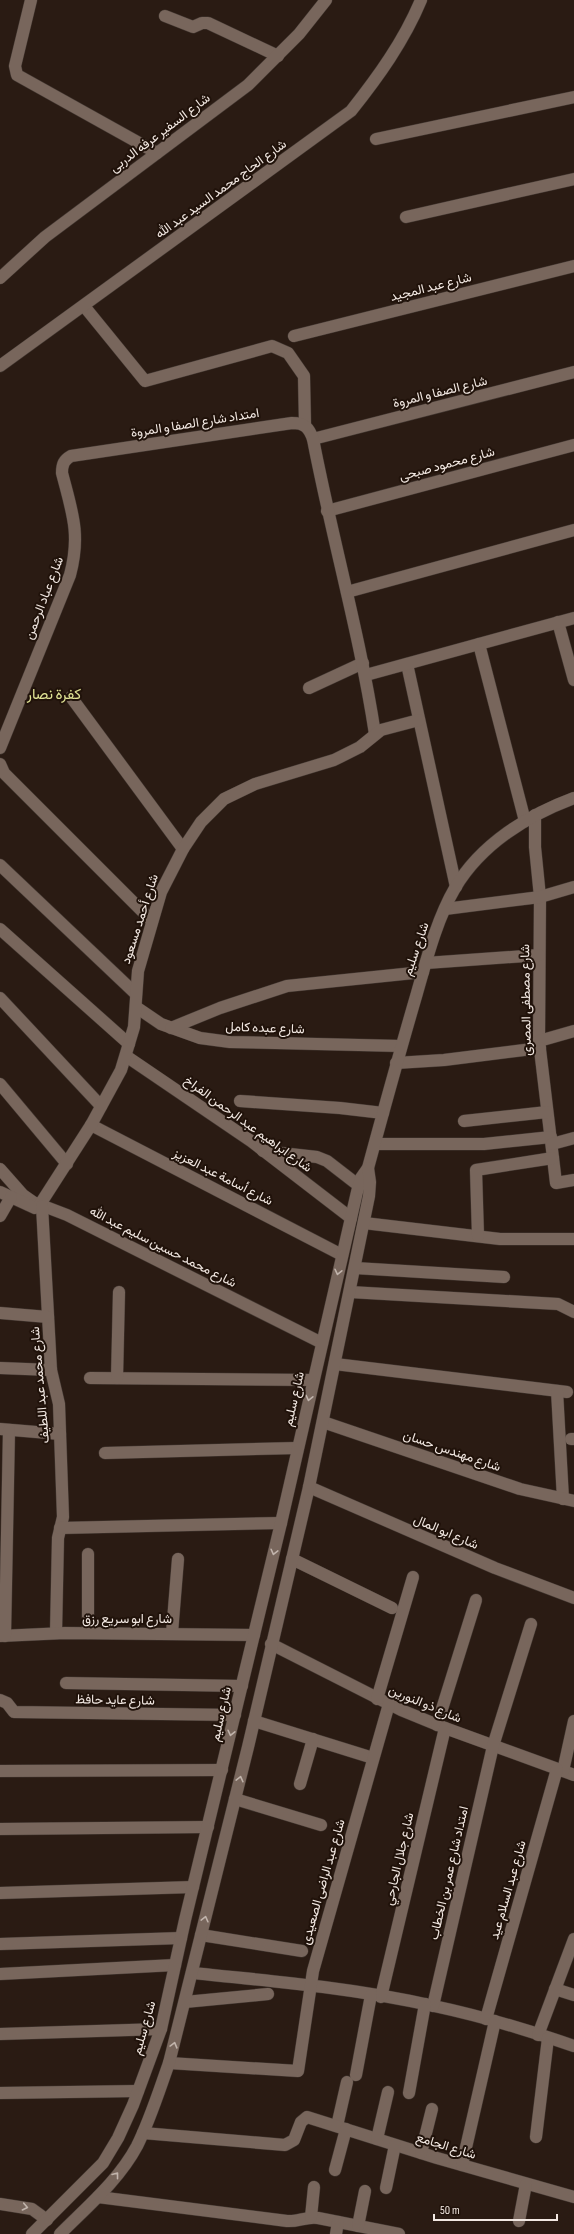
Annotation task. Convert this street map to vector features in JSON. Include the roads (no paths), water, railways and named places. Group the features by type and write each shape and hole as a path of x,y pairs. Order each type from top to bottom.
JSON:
{"street":[{"path":"30,0 16,66 17,75 157,153"},
{"name":"شارع السفير عرفه الدربى","path":"0,278 44,237 248,85 299,34 326,0"},
{"name":"شارع الحاج محمد السيد عبد الله","path":"0,366 351,111 377,78 399,44 421,0"},
{"path":"165,16 193,27 205,22 208,23 278,56"},
{"path":"376,139 574,97"},
{"path":"406,217 574,179"},
{"name":"شارع عبد المجيد","path":"294,336 574,266"},
{"path":"84,306 145,381 272,346 288,352 304,376 305,425 313,439 327,511 365,669 375,734"},
{"name":"شارع الصفا و المروة","path":"313,439 574,372"},
{"name":"امتداد شارع الصفا و المروة","path":"71,456 292,423 305,425"},
{"name":"شارع محمود صبحى","path":"327,511 574,445"},
{"name":"شارع عباد الرحمن","path":"0,748 70,575 75,558 75,522 62,472 62,465 65,460 71,456"},
{"path":"346,592 574,530"},
{"path":"309,688 365,669 407,664 574,618"},
{"path":"558,622 574,680"},
{"name":"شارع مصطفى المصرى","path":"479,644 530,818 535,847 540,897 539,1045 556,1183 574,1180"},
{"path":"407,664 456,887"},
{"path":"71,697 183,849"},
{"name":"شارع أحمد مسعود","path":"41,1206 91,1125 121,1070 134,1027 138,970 152,921 164,885 183,849 201,822 224,799 256,784 350,754 382,730 419,720"},
{"path":"0,764 4,773 152,921"},
{"name":"شارع سليم","path":"32,2234 102,2163 118,2138 138,2091 160,2029 180,1938 281,1523 358,1185 368,1168 396,1063 424,967 445,909 456,887 493,845 530,818 574,798"},
{"path":"0,865 136,994"},
{"path":"445,909 540,897 574,887"},
{"path":"0,929 127,1050"},
{"path":"171,1028 220,1008 287,986 424,967 539,954"},
{"path":"0,998 101,1106"},
{"name":"شارع عبده كامل","path":"136,1007 171,1028 200,1038 230,1042 401,1046"},
{"path":"396,1063 539,1045 574,1031"},
{"name":"شارع ابراهيم عبد الرحمن الفراخ","path":"127,1050 351,1218"},
{"path":"0,1084 67,1164"},
{"path":"240,1101 340,1108 383,1113"},
{"path":"464,1121 548,1112"},
{"name":"شارع أسامة عبد العزيز","path":"91,1125 342,1255"},
{"path":"375,1144 484,1144 551,1141 574,1138"},
{"path":"263,1151 317,1157 327,1161 358,1185"},
{"path":"478,1236 476,1170 553,1158"},
{"name":"شارع محمد حسين سليم عبد الله","path":"0,1168 24,1195 41,1206 67,1214 322,1343"},
{"name":"شارع سليم","path":"60,2234 98,2197 136,2147 169,2063 254,1721 309,1487 364,1223 370,1182 368,1168"},
{"path":"0,1192 27,1206 35,1208 41,1206"},
{"path":"0,1216 11,1198"},
{"name":"شارع محمد عبد اللطيف","path":"41,1206 51,1370 58,1404 63,1517 58,1538 56,1633"},
{"path":"364,1223 521,1240 574,1239"},
{"path":"355,1268 504,1277"},
{"path":"117,1378 119,1292"},
{"path":"350,1292 558,1304 574,1312"},
{"path":"0,1313 48,1317"},
{"path":"335,1364 562,1392 569,1500"},
{"path":"0,1368 51,1370"},
{"path":"90,1378 313,1380"},
{"name":"شارع مهندس حسان","path":"323,1422 520,1489 569,1500"},
{"path":"3,1636 4,1430 60,1434"},
{"path":"105,1453 297,1448"},
{"name":"شارع ابو المال","path":"309,1487 495,1568 574,1598"},
{"path":"60,1528 281,1523"},
{"path":"88,1554 88,1633"},
{"path":"172,1633 178,1559"},
{"path":"292,1559 392,1608"},
{"path":"377,1699 413,1577"},
{"name":"شارع جلال الجارحي","path":"334,2170 341,2128 352,2079 376,1996 441,1726 476,1600"},
{"name":"امتداد شارع عمر بن الخطاب","path":"409,2093 429,2005 493,1746 530,1624"},
{"name":"شارع ابو سريع رزق","path":"3,1636 56,1633 254,1635"},
{"name":"شارع ذو النورين","path":"272,1644 377,1699 441,1726 564,1771"},
{"path":"66,1683 242,1686"},
{"name":"شارع عايد حافظ","path":"0,1700 7,1703 14,1712 235,1715"},
{"name":"شارع عبد الراضى الصعيدى","path":"169,2063 298,2071 310,1986 318,1949 389,1704"},
{"path":"254,1721 373,1758"},
{"name":"شارع عبد السلام عيد","path":"462,2165 490,2020 564,1771 574,1721"},
{"path":"300,1784 312,1739"},
{"path":"0,1770 222,1770"},
{"path":"235,1799 322,1825"},
{"path":"0,1828 208,1827"},
{"path":"0,1894 193,1887"},
{"path":"201,1935 302,1951"},
{"path":"0,1944 180,1938"},
{"path":"536,2137 543,2036 555,1989 574,1939"},
{"path":"0,1974 175,1965"},
{"path":"192,1973 310,1986 429,2005 490,2020 574,2046"},
{"path":"555,1989 574,1995"},
{"path":"185,2002 268,1994"},
{"path":"0,2034 160,2029"},
{"path":"0,2093 138,2091"},
{"path":"377,2139 388,2092"},
{"path":"421,2153 432,2109"},
{"name":"شارع الجامع","path":"142,2133 285,2145 294,2140 303,2119 311,2118 421,2153 574,2197"},
{"path":"386,2188 395,2145"},
{"path":"519,2222 526,2184"},
{"path":"311,2217 314,2187"},
{"path":"358,2226 365,2191"},
{"path":"98,2197 293,2222 311,2217 393,2233"},
{"path":"0,2204 32,2209 47,2220"},
{"path":"336,2234 338,2222"}],"district":[{"name":"كفرة نصار","path":"54,694"}]}
